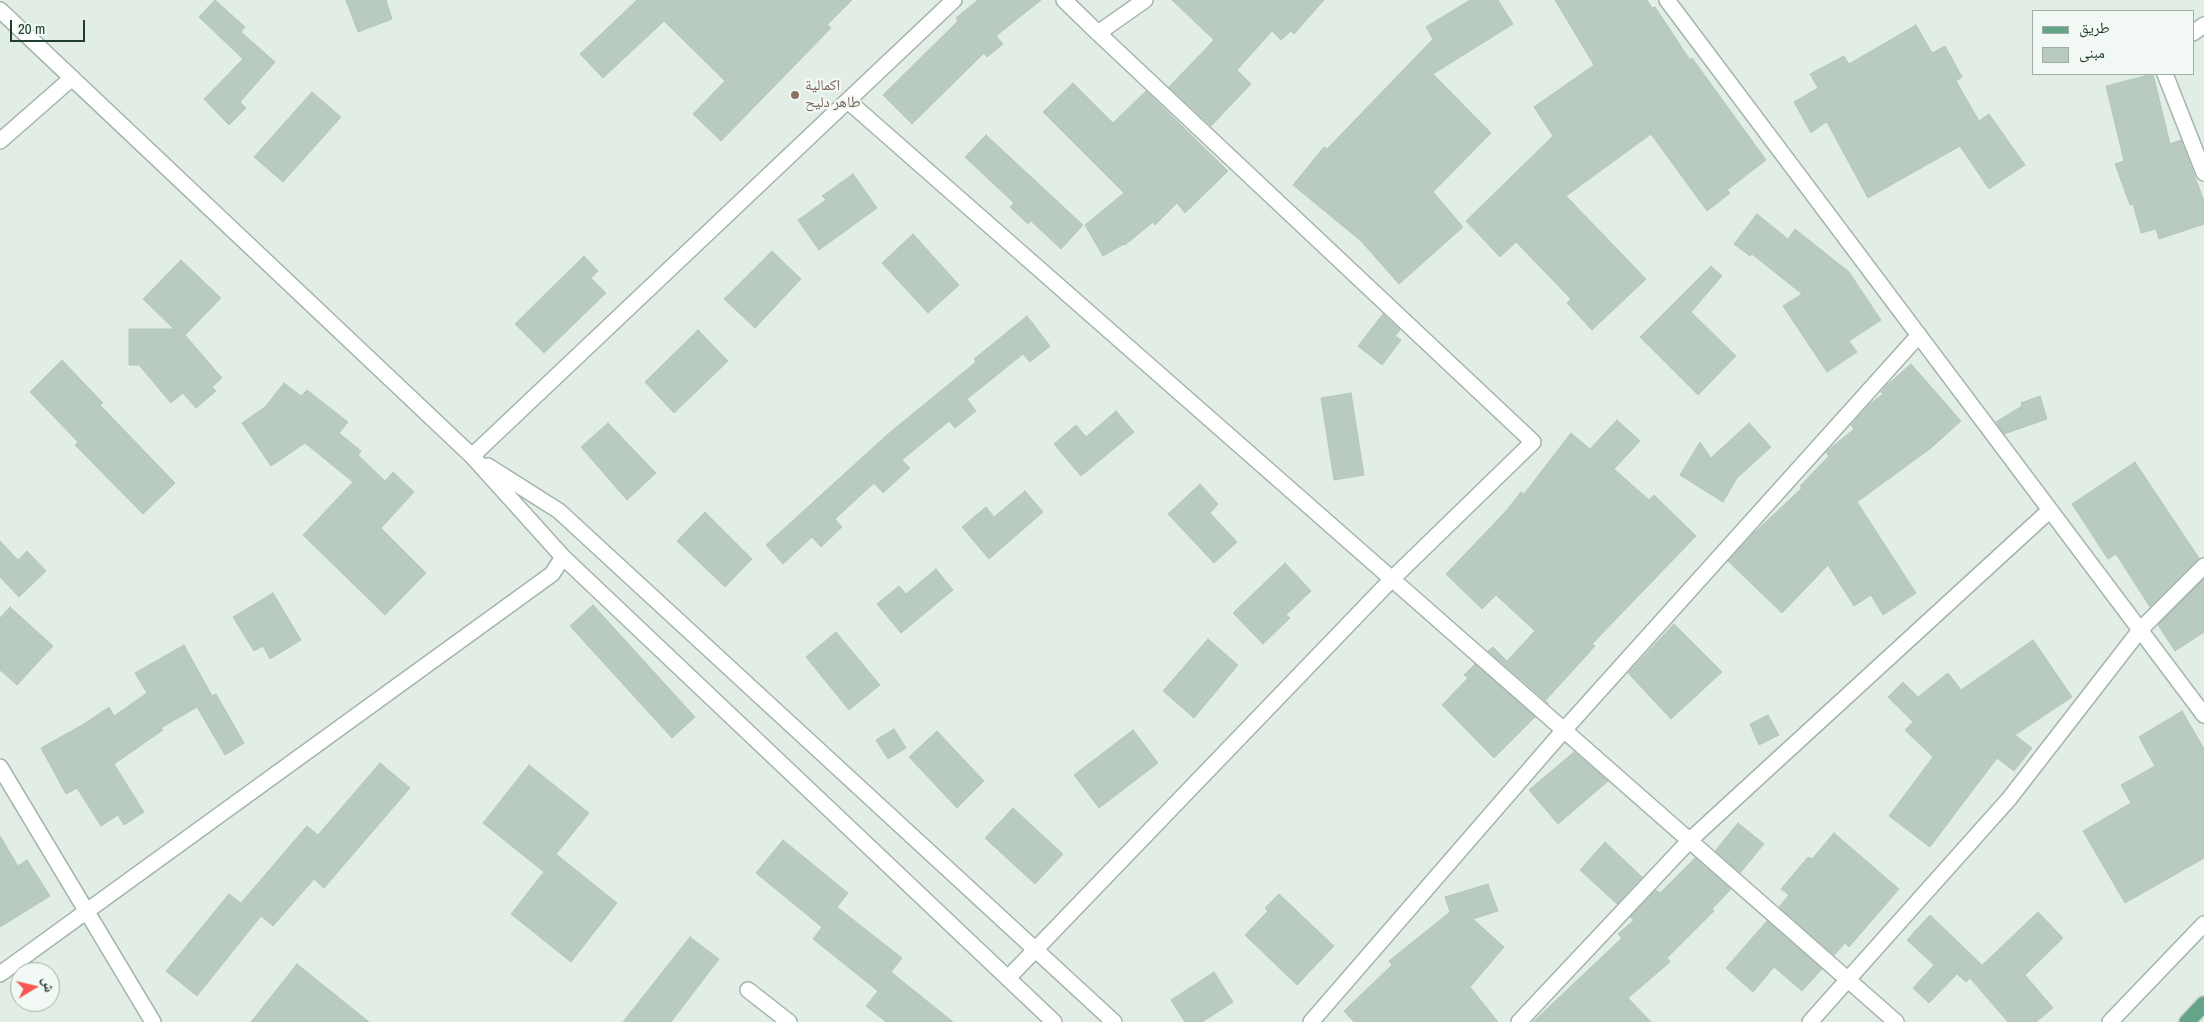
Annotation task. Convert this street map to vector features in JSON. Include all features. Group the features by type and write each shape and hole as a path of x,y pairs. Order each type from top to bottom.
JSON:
{"main road":[{"path":"2187,1022 2204,1004"}],"street":[{"path":"472,456 954,0"},
{"path":"1008,978 1392,579 1533,442 1064,0"},
{"path":"1098,34 1145,0"},
{"path":"1667,0 2204,715"},
{"path":"0,10 472,456 563,557 1054,1022"},
{"path":"2165,75 2204,174"},
{"path":"0,141 72,78"},
{"path":"848,101 1896,1022"},
{"path":"1312,1022 1564,730 1919,335"},
{"path":"472,456 559,511 1114,1022"},
{"path":"1519,1022 1690,840 2050,510"},
{"path":"0,974 552,574 563,557"},
{"path":"1810,1022 2009,799 2140,630 2204,566"},
{"path":"0,767 153,1022"},
{"path":"2110,1022 2204,924"},
{"path":"748,990 789,1022"}],"building":[{"path":"215,0 245,27 241,32 275,62 240,102 246,108 229,125 204,99 243,59 199,17"},
{"path":"346,0 386,0 392,19 358,32"},
{"path":"637,0 852,0 827,25 831,28 721,141 693,114 725,81 664,21 603,78 580,54"},
{"path":"978,0 1041,0 996,36 1003,44 987,57 984,53 912,124 883,95 958,21 956,18"},
{"path":"1172,0 1324,0 1294,34 1291,31 1281,40 1272,31 1237,70 1251,84 1211,126 1169,87 1214,40"},
{"path":"1470,0 1498,0 1513,24 1433,74 1491,133 1433,192 1463,227 1399,284 1361,241 1293,185 1324,147 1327,149 1433,39 1426,27"},
{"path":"1555,0 1647,0 1652,8 1655,7 1690,60 1692,58 1766,160 1727,190 1730,193 1707,211 1651,134 1566,196 1646,279 1592,330 1567,303 1571,299 1516,242 1500,257 1466,221 1553,136 1534,107 1594,65"},
{"path":"1916,25 1932,53 1945,46 1962,77 1956,81 1979,121 1989,114 2025,165 1989,189 1960,146 1868,198 1828,124 1826,122 1811,133 1794,102 1818,88 1810,74 1844,56 1849,64"},
{"path":"2153,75 2170,144 2181,140 2204,201 2204,224 2159,239 2156,229 2141,233 2133,204 2130,205 2115,164 2124,161 2106,86"},
{"path":"1073,83 1113,123 1146,91 1228,171 1185,213 1177,203 1155,225 1153,222 1125,245 1103,256 1085,225 1124,193 1043,112"},
{"path":"312,92 341,117 283,182 254,157"},
{"path":"986,135 1083,225 1061,249 1031,221 1028,224 1010,207 1014,203 965,157"},
{"path":"853,174 877,208 819,250 798,220 826,200 822,196"},
{"path":"1757,214 1788,239 1795,229 1849,272 1881,320 1849,341 1857,352 1827,372 1783,306 1802,294 1752,254 1750,256 1734,244"},
{"path":"913,234 959,285 928,313 882,263"},
{"path":"772,251 801,279 755,328 724,299"},
{"path":"584,256 598,271 591,278 606,293 544,353 515,324"},
{"path":"181,260 221,298 185,335 222,378 212,387 216,391 196,408 183,393 171,403 139,365 129,365 129,329 174,329 143,299"},
{"path":"1711,266 1722,276 1691,312 1736,356 1698,395 1640,337"},
{"path":"1383,314 1400,330 1395,336 1401,340 1382,365 1358,346"},
{"path":"1027,316 1050,346 1030,362 1023,354 967,399 976,411 955,428 949,421 902,460 910,468 883,493 874,483 835,519 842,527 821,547 812,537 783,564 766,545 888,434 976,362 974,359"},
{"path":"698,330 728,361 674,413 645,382"},
{"path":"62,360 103,403 100,405 175,483 143,514 75,445 78,442 30,392"},
{"path":"1911,364 1961,421 1931,448 1857,502 1916,593 1883,615 1871,595 1854,606 1828,565 1782,613 1728,561 1755,532 1802,488 1800,486 1829,456 1826,452 1854,429 1851,425 1871,403 1883,394 1881,392 1885,387"},
{"path":"284,383 301,396 307,390 348,422 339,433 361,451 358,455 385,481 393,472 414,492 381,528 426,573 385,615 303,535 353,482 305,443 271,466 242,423 265,407"},
{"path":"1351,393 1364,475 1334,480 1321,398"},
{"path":"2040,396 2047,419 2004,434 1996,422 2022,406 2021,403"},
{"path":"1116,411 1134,432 1081,476 1054,444 1076,425 1086,437"},
{"path":"1617,420 1640,441 1614,469 1649,500 1654,495 1696,536 1592,644 1595,646 1545,701 1488,651 1493,647 1507,661 1535,631 1496,595 1482,609 1446,574 1506,511 1521,492 1524,494 1571,433 1590,449"},
{"path":"608,423 656,473 627,500 581,447"},
{"path":"1749,423 1771,447 1737,478 1723,502 1680,475 1700,442 1711,458"},
{"path":"2135,462 2199,558 2150,607 2116,554 2108,559 2072,504"},
{"path":"1200,484 1218,504 1210,513 1237,542 1214,563 1168,514"},
{"path":"1025,491 1043,512 989,559 962,527 986,507 994,517"},
{"path":"705,512 752,559 725,587 677,541"},
{"path":"0,541 18,560 27,551 46,571 19,597 0,577"},
{"path":"1285,563 1311,591 1286,615 1290,618 1263,644 1233,613"},
{"path":"936,569 953,590 901,633 877,604 899,586 906,594"},
{"path":"2204,579 2204,632 2175,651 2158,625"},
{"path":"273,593 301,640 270,659 263,646 254,651 233,617"},
{"path":"593,605 695,717 672,738 570,626"},
{"path":"10,607 53,646 17,685 0,670 0,618"},
{"path":"1674,624 1722,672 1671,719 1628,673"},
{"path":"836,632 880,685 849,710 806,657"},
{"path":"1208,639 1238,665 1194,718 1163,691"},
{"path":"2033,640 2072,697 2015,735 2032,748 2014,771 1997,758 1930,847 1889,816 1933,757 1905,730 1913,722 1888,697 1903,682 1918,697 1948,673 1961,690"},
{"path":"184,645 212,696 216,694 244,743 225,755 197,707 161,728 163,730 114,764 144,812 124,825 118,815 101,826 77,788 66,794 41,748 84,724 109,707 114,716 147,693 135,673"},
{"path":"1475,664 1535,717 1494,758 1442,705 1468,678 1464,675"},
{"path":"2182,711 2204,749 2204,858 2125,903 2083,831 2131,803 2121,785 2155,766 2139,737"},
{"path":"1768,715 1779,735 1759,745 1750,724"},
{"path":"894,729 906,748 888,759 876,740"},
{"path":"1133,730 1158,763 1099,808 1074,775"},
{"path":"937,731 984,781 957,808 909,757"},
{"path":"1574,752 1608,781 1558,824 1529,790"},
{"path":"380,763 410,788 324,888 314,879 273,926 261,916 197,996 166,971 229,894 241,903 307,826 318,835"},
{"path":"529,765 589,813 556,854 617,903 571,962 511,914 544,872 483,823"},
{"path":"1013,808 1063,854 1035,884 985,838"},
{"path":"1738,823 1764,844 1740,873 1715,851"},
{"path":"1834,833 1899,889 1849,947 1845,943 1834,955 1779,907 1789,895 1781,889 1808,857 1812,859"},
{"path":"0,836 18,866 27,860 50,896 0,927"},
{"path":"783,840 848,893 837,907 902,958 891,972 953,1022 886,1022 866,1006 878,991 813,939 822,927 756,873"},
{"path":"1605,842 1642,877 1617,904 1580,870"},
{"path":"1695,858 1731,889 1712,909 1714,911 1667,958 1670,962 1628,998 1651,1022 1533,1022 1622,938 1618,934 1634,920 1630,917 1656,890 1660,893"},
{"path":"1488,884 1498,911 1473,919 1504,947 1470,987 1498,1022 1354,1022 1344,1011 1392,965 1389,961 1450,912 1445,897"},
{"path":"1279,894 1334,946 1297,985 1245,935 1268,911 1265,908"},
{"path":"2038,912 2063,938 2025,975 2053,1008 2036,1022 2008,1022 1970,978 1966,982 1957,974 1929,1003 1913,988 1934,965 1907,940 1930,915 1982,965 1975,972"},
{"path":"1767,921 1822,969 1802,991 1774,967 1753,992 1726,968"},
{"path":"690,937 719,959 671,1022 623,1022"},
{"path":"297,964 369,1022 251,1022"},
{"path":"1214,972 1233,1002 1202,1022 1185,1022 1171,1000"}],"place":[{"name":"اكمالية طاهر دليح","path":"795,95"}]}
